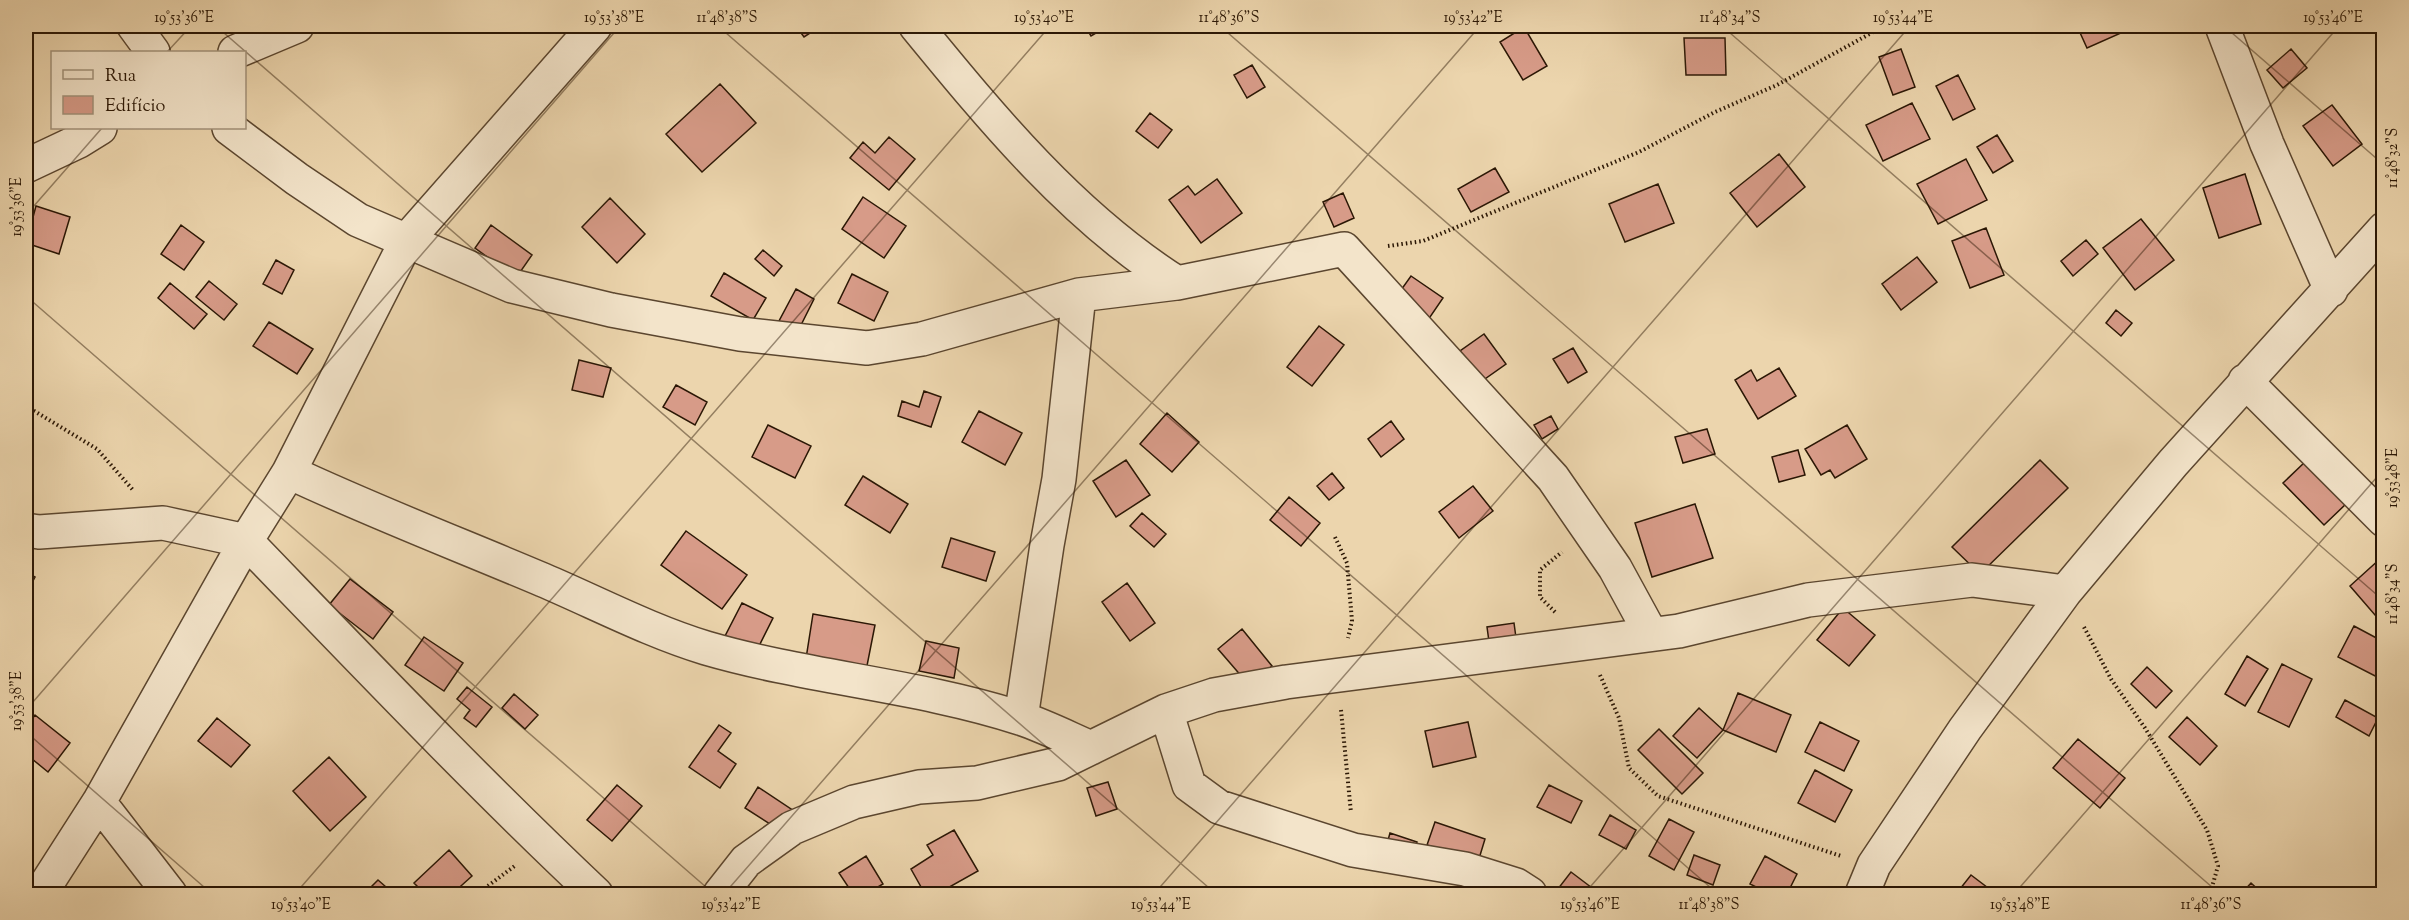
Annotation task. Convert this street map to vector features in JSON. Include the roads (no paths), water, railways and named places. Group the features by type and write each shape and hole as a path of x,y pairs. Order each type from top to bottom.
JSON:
{"street":[{"path":"134,26 152,51"},
{"path":"237,51 297,26"},
{"path":"40,894 99,802 246,541 288,472 406,240 596,26"},
{"path":"916,26 1039,168 1092,219 1150,266 1177,283"},
{"path":"2222,26 2266,144 2331,290"},
{"path":"26,166 79,141 98,129"},
{"path":"230,129 297,179 358,220 512,286 611,310 740,334 867,348 922,339 1079,295 1177,283 1344,249 1553,478 1616,568 1651,634"},
{"path":"1868,880 1965,729 2065,592 2245,381 2331,290 2384,229"},
{"path":"1022,718 1059,479 1079,295"},
{"path":"2245,381 2384,520"},
{"path":"288,472 357,504 576,594 649,627 705,647 765,663 918,692 1022,718 1091,748"},
{"path":"26,530 39,532 162,523 246,541 543,844 596,894"},
{"path":"720,894 746,861 792,828 854,802 919,787 977,783 1058,764 1166,711 1214,696 1286,682 1651,634 1712,624 1808,600 1972,580 2065,592"},
{"path":"1166,711 1189,785 1219,807 1353,850 1465,869 1516,885 1530,894"},
{"path":"99,802 170,894"}]}
